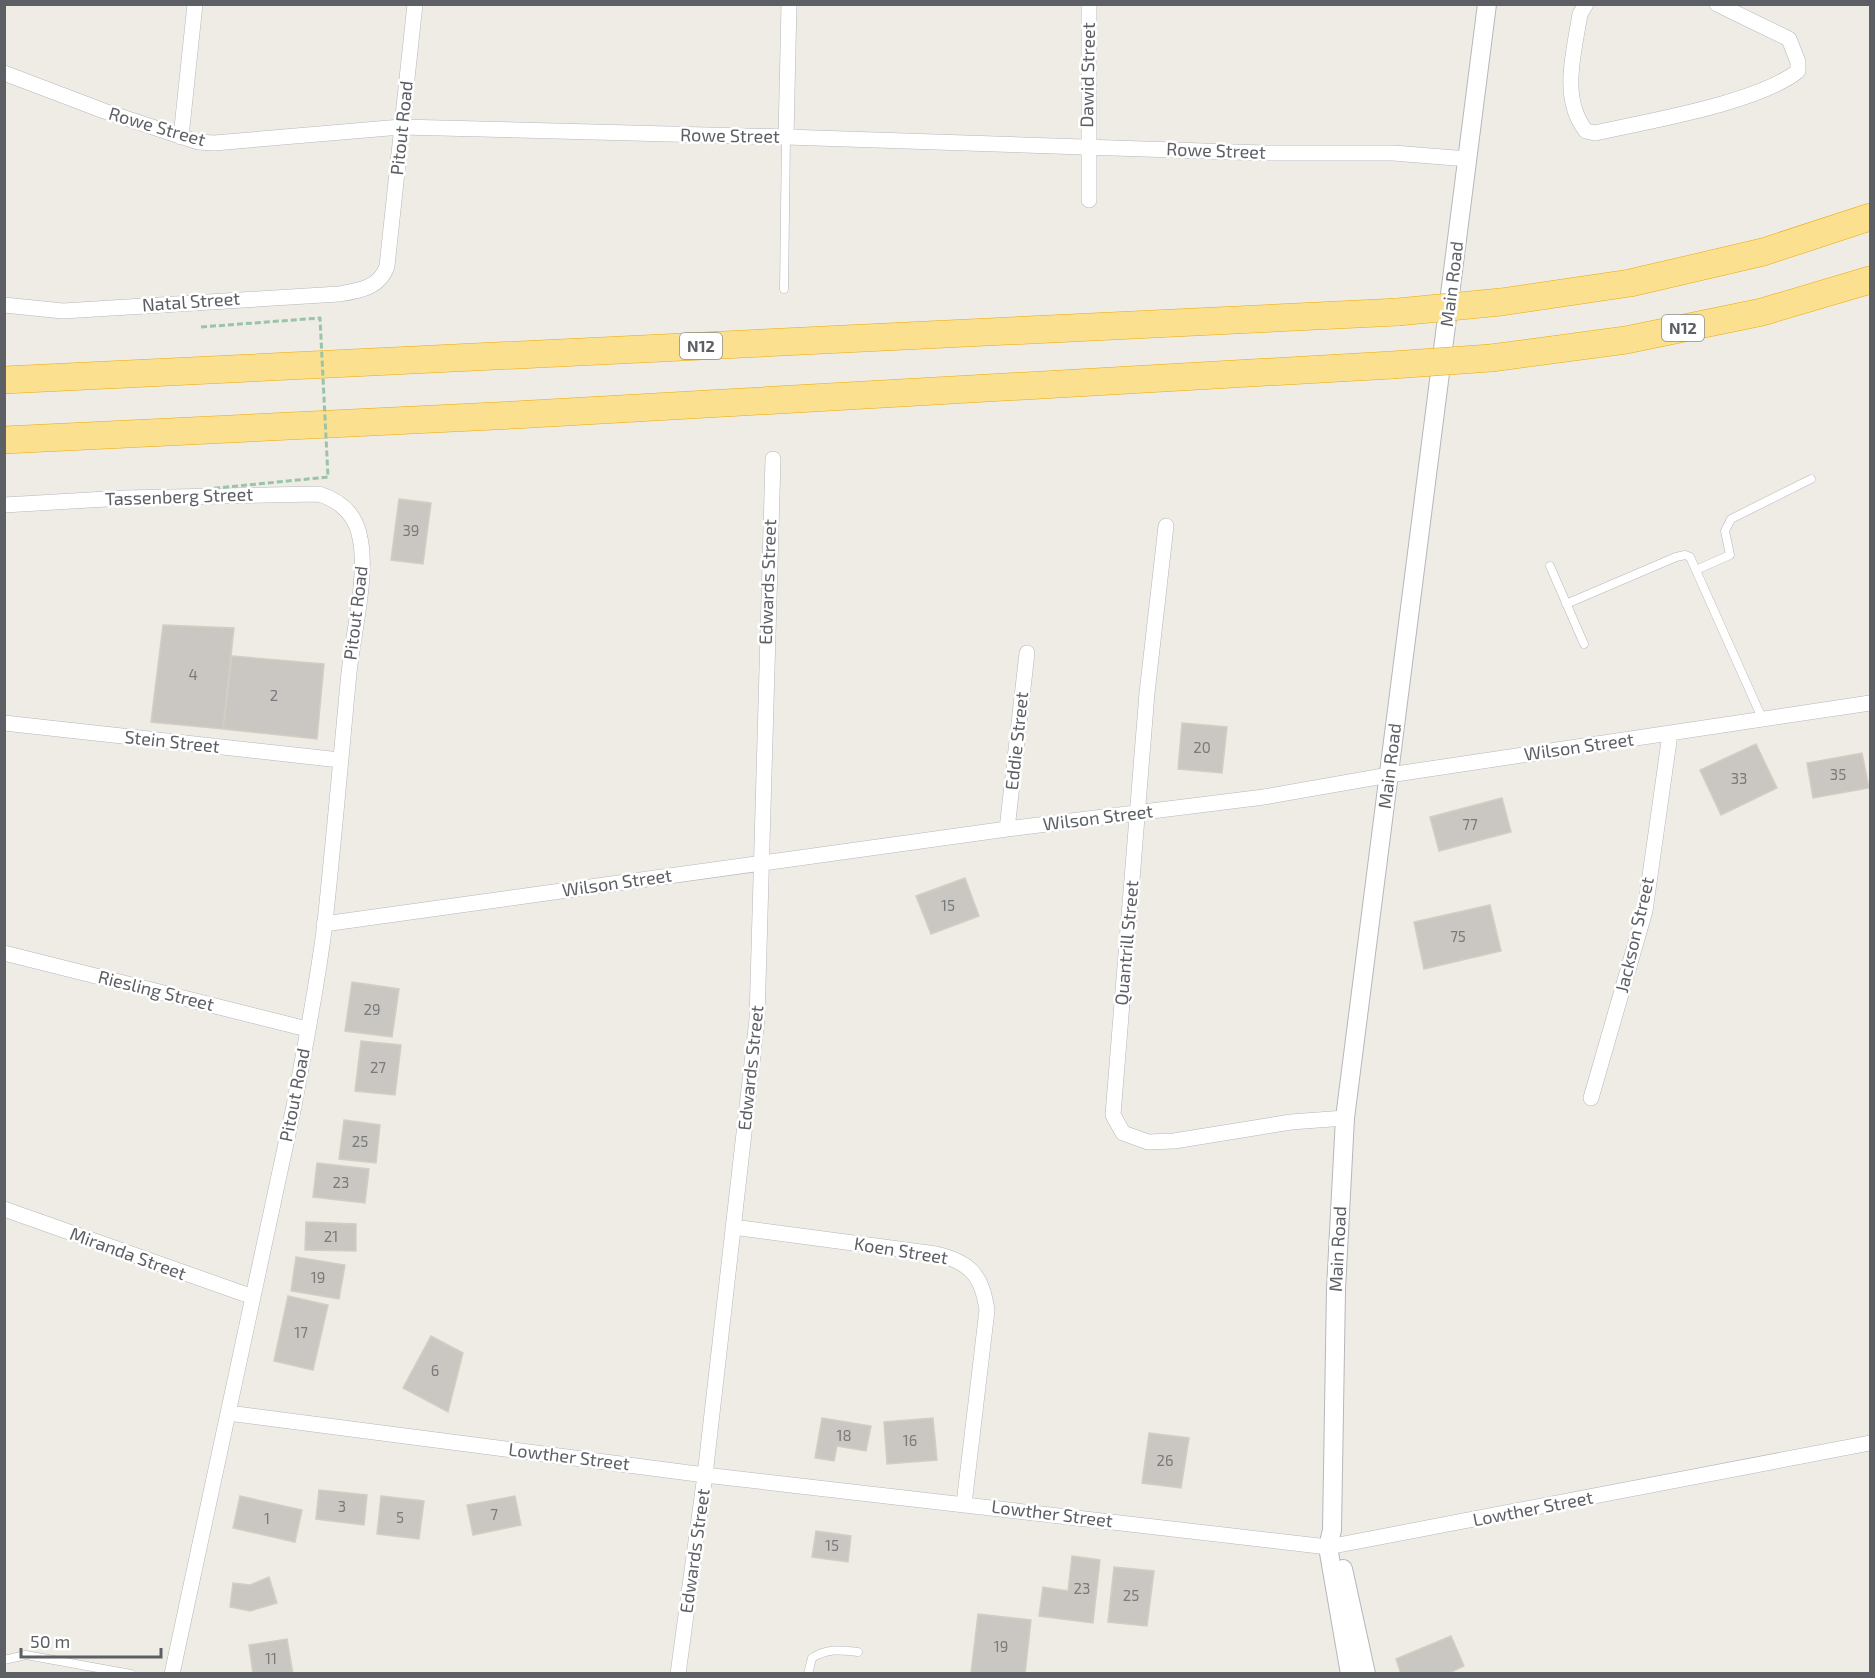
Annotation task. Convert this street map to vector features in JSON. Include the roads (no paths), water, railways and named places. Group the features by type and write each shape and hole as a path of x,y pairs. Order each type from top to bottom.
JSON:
{"highway":[{"name":"N12","path":"4,380 1398,312 1501,302 1630,282 1763,252 1870,217"},
{"name":"N12","path":"4,440 514,415 1491,358 1626,340 1751,314 1870,280"}],"street":[{"path":"181,137 195,4"},
{"name":"Pitout Road","path":"376,283 387,266 415,4"},
{"path":"786,137 789,4"},
{"name":"Dawid Street","path":"1089,4 1087,146 1089,200"},
{"name":"Main Road","path":"1350,1674 1333,1541 1336,1289 1345,1118 1487,4"},
{"path":"1586,4 1580,14 1570,92 1581,125 1586,132 1595,133 1725,102 1786,80 1798,71 1798,62 1789,39 1717,4"},
{"name":"Rowe Street","path":"4,73 181,137 198,142 230,144 348,130 401,127 1264,153 1393,153 1468,159"},
{"name":"Natal Street","path":"4,305 63,311 339,294 360,291 376,283"},
{"name":"Edwards Street","path":"678,1674 705,1475 757,1019 772,459"},
{"name":"Tassenberg Street","path":"4,505 124,498 319,494 330,497 348,511"},
{"name":"Pitout Road","path":"172,1674 294,1106 324,924 363,555 357,525 348,511"},
{"name":"Quantrill Street","path":"1166,526 1147,693 1139,813 1112,1103 1113,1115 1118,1126 1132,1138 1148,1142 1174,1141 1291,1122 1345,1118"},
{"name":"Eddie Street","path":"1007,829 1026,652"},
{"name":"Wilson Street","path":"324,924 1007,829 1264,797 1389,775 1870,703"},
{"name":"Stein Street","path":"4,723 340,759"},
{"name":"Jackson Street","path":"1591,1098 1645,911 1670,734"},
{"name":"Riesling Street","path":"4,953 307,1029"},
{"name":"Miranda Street","path":"4,1209 253,1297"},
{"name":"Koen Street","path":"733,1227 936,1254 954,1259 973,1271 983,1289 987,1310 964,1504"},
{"name":"Lowther Street","path":"228,1413 705,1475 1333,1541 1870,1443"},
{"name":"Main Road","path":"1333,1541 1366,1674"}],"lane":[{"path":"784,289 786,137"},
{"path":"1696,570 1730,555 1725,531 1731,519 1811,479"},
{"path":"1566,604 1676,557 1685,555 1690,557 1762,718"},
{"path":"1550,566 1584,644"},
{"path":"808,1674 813,1658 820,1653 834,1649 858,1652"},
{"path":"4,1660 26,1655 131,1674"}]}
